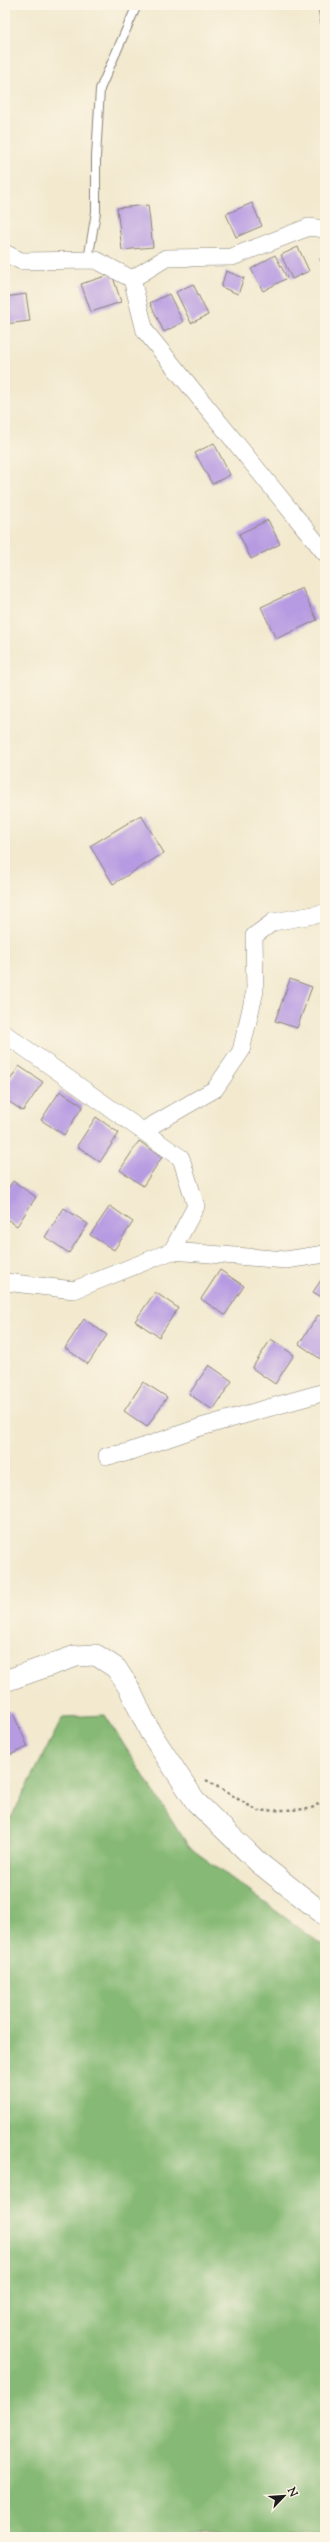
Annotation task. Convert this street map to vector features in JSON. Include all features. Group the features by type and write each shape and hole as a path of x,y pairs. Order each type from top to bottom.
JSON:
{"street":[{"path":"132,279 166,258 232,258 308,227 325,229"},
{"path":"5,253 20,261 96,260 132,279 144,331 325,553"},
{"path":"144,1130 215,1089 241,1051 255,991 254,936 273,922 325,913"},
{"path":"5,1034 182,1158 196,1206 172,1251"},
{"path":"5,1282 74,1290 172,1251 286,1260 325,1254"},
{"path":"107,1456 124,1453 201,1427 325,1392"},
{"path":"5,1681 76,1656 96,1655 116,1668 129,1688 150,1732 196,1802 259,1863 325,1915"}],"lane":[{"path":"88,260 96,212 96,157 100,89 137,5"},
{"path":"322,5 325,22"}],"path":[{"path":"205,1779 258,1812 310,1809 325,1800"}],"green space":[{"path":"105,1715 189,1847 325,1947 325,2537 5,2537 5,1813 11,1818 63,1717"}],"building":[{"path":"252,203 262,226 236,237 226,214"},
{"path":"148,205 153,247 122,250 117,208"},
{"path":"298,247 309,271 292,279 281,255"},
{"path":"275,255 287,278 263,291 251,269"},
{"path":"325,256 325,268 320,259"},
{"path":"226,271 244,278 238,294 221,287"},
{"path":"112,274 121,302 91,312 81,284"},
{"path":"193,284 208,315 191,323 176,292"},
{"path":"26,294 30,321 5,324 5,297"},
{"path":"169,294 183,322 164,332 150,303"},
{"path":"214,443 230,475 212,484 195,453"},
{"path":"268,520 280,544 251,559 239,534"},
{"path":"302,588 317,620 276,639 261,607"},
{"path":"141,815 164,853 113,884 90,846"},
{"path":"290,979 312,987 297,1028 275,1021"},
{"path":"19,1066 43,1082 23,1111 5,1099 5,1088"},
{"path":"60,1091 83,1106 64,1135 41,1120"},
{"path":"96,1117 119,1133 100,1162 77,1146"},
{"path":"139,1141 162,1157 143,1186 120,1170"},
{"path":"13,1181 36,1197 17,1226 5,1218 5,1193"},
{"path":"110,1206 133,1222 114,1250 90,1235"},
{"path":"64,1208 88,1224 69,1253 45,1237"},
{"path":"220,1270 244,1286 225,1315 201,1299"},
{"path":"325,1274 325,1299 313,1292"},
{"path":"155,1292 178,1308 159,1337 135,1321"},
{"path":"318,1315 325,1320 325,1355 322,1360 299,1344"},
{"path":"84,1319 107,1335 88,1364 65,1348"},
{"path":"271,1339 294,1355 275,1384 252,1368"},
{"path":"209,1365 232,1381 213,1410 189,1394"},
{"path":"143,1382 167,1397 147,1427 124,1411"},
{"path":"12,1711 28,1747 5,1757 5,1714"}]}
